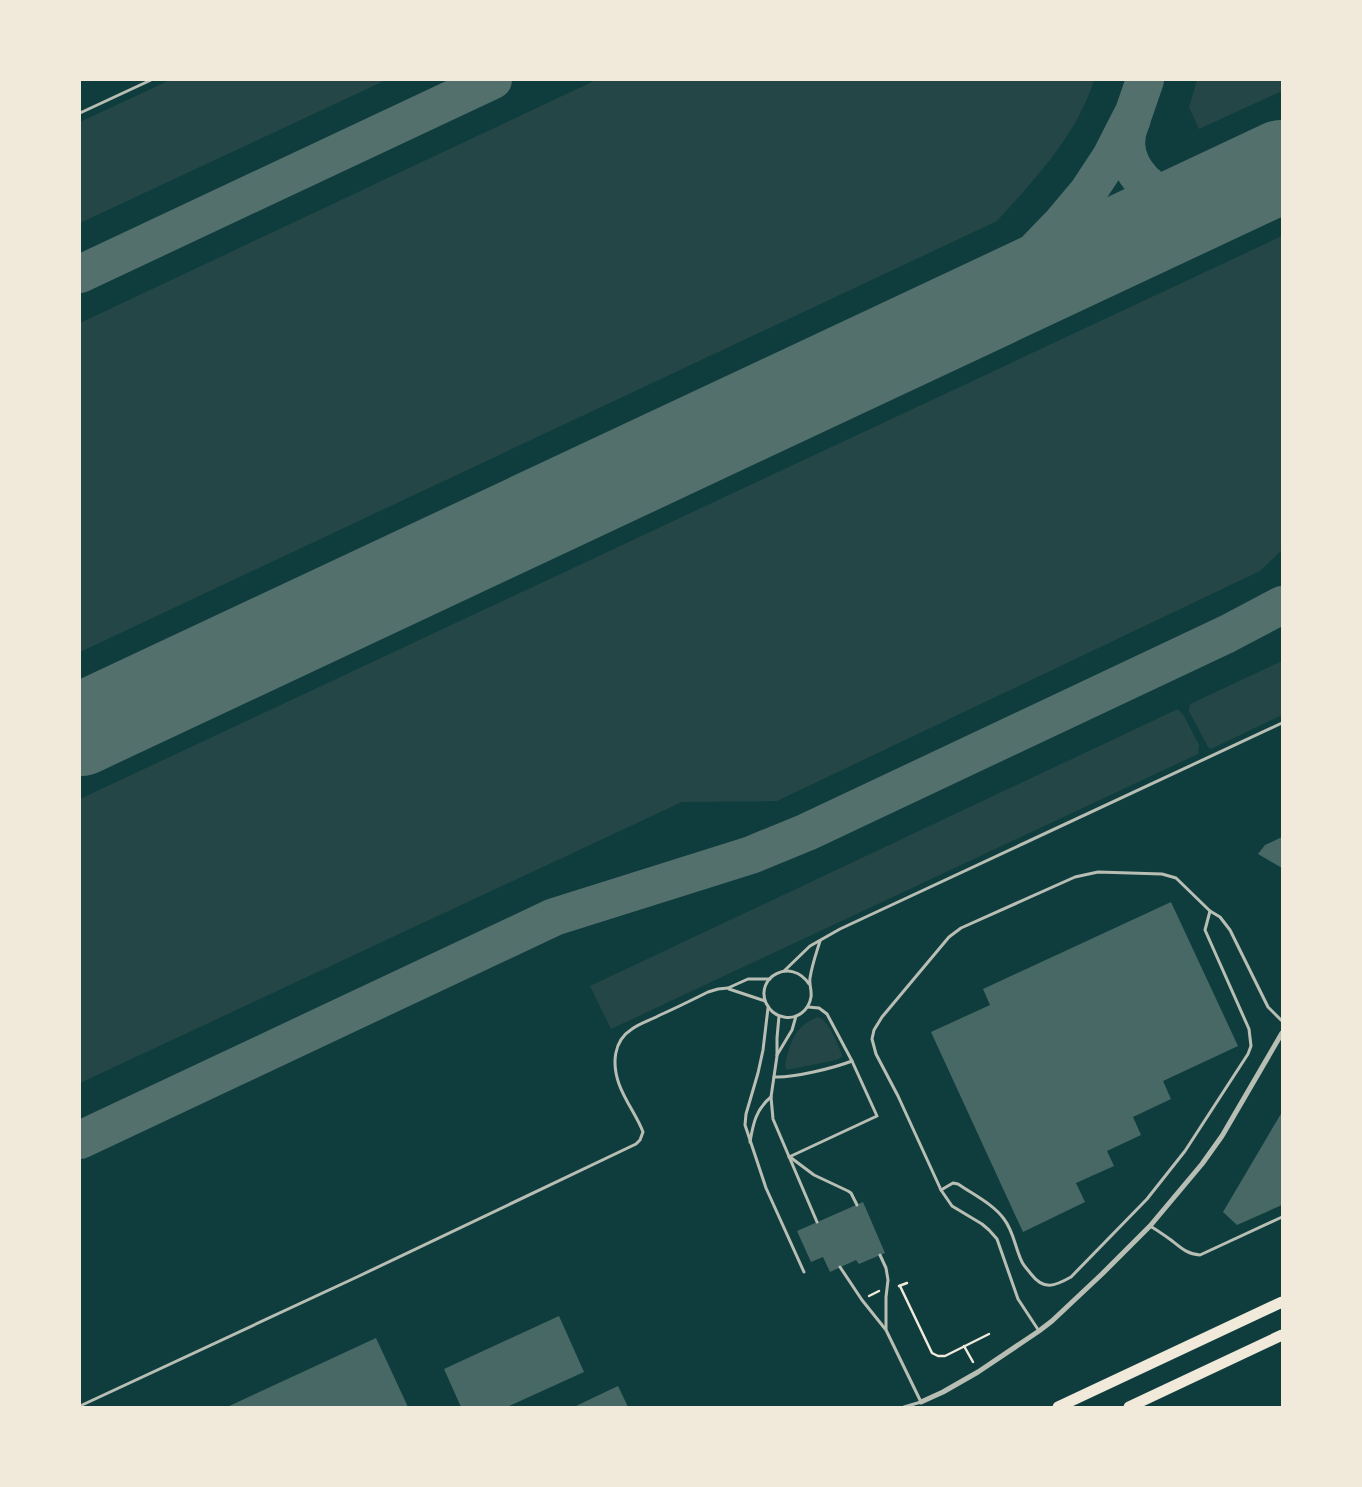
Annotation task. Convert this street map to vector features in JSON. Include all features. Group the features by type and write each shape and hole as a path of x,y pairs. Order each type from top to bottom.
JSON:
{"highway":[{"path":"1058,1407 1282,1302"},
{"path":"1129,1407 1282,1335"}],"street":[{"path":"921,1402 978,1372 1039,1331 1102,1274 1150,1226 1202,1164 1222,1136 1282,1033"}],"lane":[{"path":"80,113 151,80"},
{"path":"784,971 810,946 849,925 1282,723"},
{"path":"1039,1331 1018,1299 997,1239 982,1224 952,1206 940,1190 898,1096 876,1054 872,1039 874,1030 882,1017 949,937 961,928 1075,876 1098,872 1162,874 1176,878 1210,911 1220,917 1230,930 1268,1007 1282,1021"},
{"path":"940,1190 953,1184 958,1184 995,1208 1011,1230 1022,1261 1036,1280 1042,1285 1048,1286 1071,1277 1147,1199 1185,1151 1248,1054 1251,1046 1248,1029 1205,930 1210,911"},
{"path":"809,984 812,965 820,941"},
{"path":"784,971 799,973 809,984 811,992 811,999 803,1012 788,1018 779,1016 768,1008 764,993 770,979 784,971"},
{"path":"80,1406 636,1144 643,1132 619,1085 614,1060 621,1039 631,1029 708,992 728,988 748,979 770,979"},
{"path":"728,988 765,1001"},
{"path":"789,1157 877,1116 852,1061 827,1014 819,1008 808,1006"},
{"path":"768,1008 764,1050 746,1114 745,1125 766,1188 804,1272"},
{"path":"779,1016 777,1056 771,1097 773,1119 816,1222"},
{"path":"777,1056 792,1030 796,1016"},
{"path":"774,1077 831,1068 852,1061"},
{"path":"750,1143 759,1110 763,1103 771,1097"},
{"path":"789,1157 806,1171 851,1193 856,1205"},
{"path":"1150,1226 1184,1250 1200,1255 1282,1217"},
{"path":"880,1254 886,1268 888,1280 886,1330"},
{"path":"840,1267 862,1300 886,1330 921,1402"},
{"path":"904,1407 921,1402"},
{"path":"914,1407 921,1402"}],"path":[{"path":"895,1286 906,1283"},
{"path":"900,1286 932,1353 938,1356 945,1356 989,1334"},
{"path":"868,1296 878,1291"},
{"path":"964,1346 973,1362"}],"shaded area":[{"path":"170,80 386,80 80,223 80,122"},
{"path":"596,80 1094,80 1087,100 1066,138 1026,189 997,221 80,652 80,323"},
{"path":"1197,80 1282,80 1282,91 1199,129 1189,107"},
{"path":"1282,236 1282,550 1260,571 777,801 682,802 80,1083 80,799"},
{"path":"1282,661 1282,715 1211,749 1208,747 1189,711 1190,704"},
{"path":"1178,709 1184,716 1199,745 1198,754 611,1029 590,986"},
{"path":"818,1017 829,1027 842,1057 836,1060 787,1070 785,1066 794,1036 803,1025"}],"building":[{"path":"1282,837 1282,868 1258,854 1265,845"},
{"path":"1171,902 1238,1046 1163,1081 1171,1099 1133,1117 1141,1135 1107,1151 1114,1166 1076,1183 1085,1202 1023,1232 931,1032 990,1005 983,989"},
{"path":"1282,1112 1282,1205 1237,1225 1223,1212"},
{"path":"863,1202 885,1253 859,1264 856,1260 830,1272 823,1257 811,1262 797,1231"},
{"path":"559,1316 584,1372 507,1407 461,1407 444,1369"},
{"path":"376,1338 408,1407 227,1407"},
{"path":"618,1386 628,1407 574,1407 599,1395"}],"taxiway":[{"path":"80,274 493,80"},
{"path":"919,336 1016,268 1062,223 1088,192 1111,157 1134,112 1145,80"},
{"path":"1132,119 1126,144 1131,164 1143,181 1151,188 1169,197 1208,200"},
{"path":"80,1140 554,917 751,855 807,832 1227,634 1282,605"}],"runway":[{"path":"80,730 1282,166"}]}
